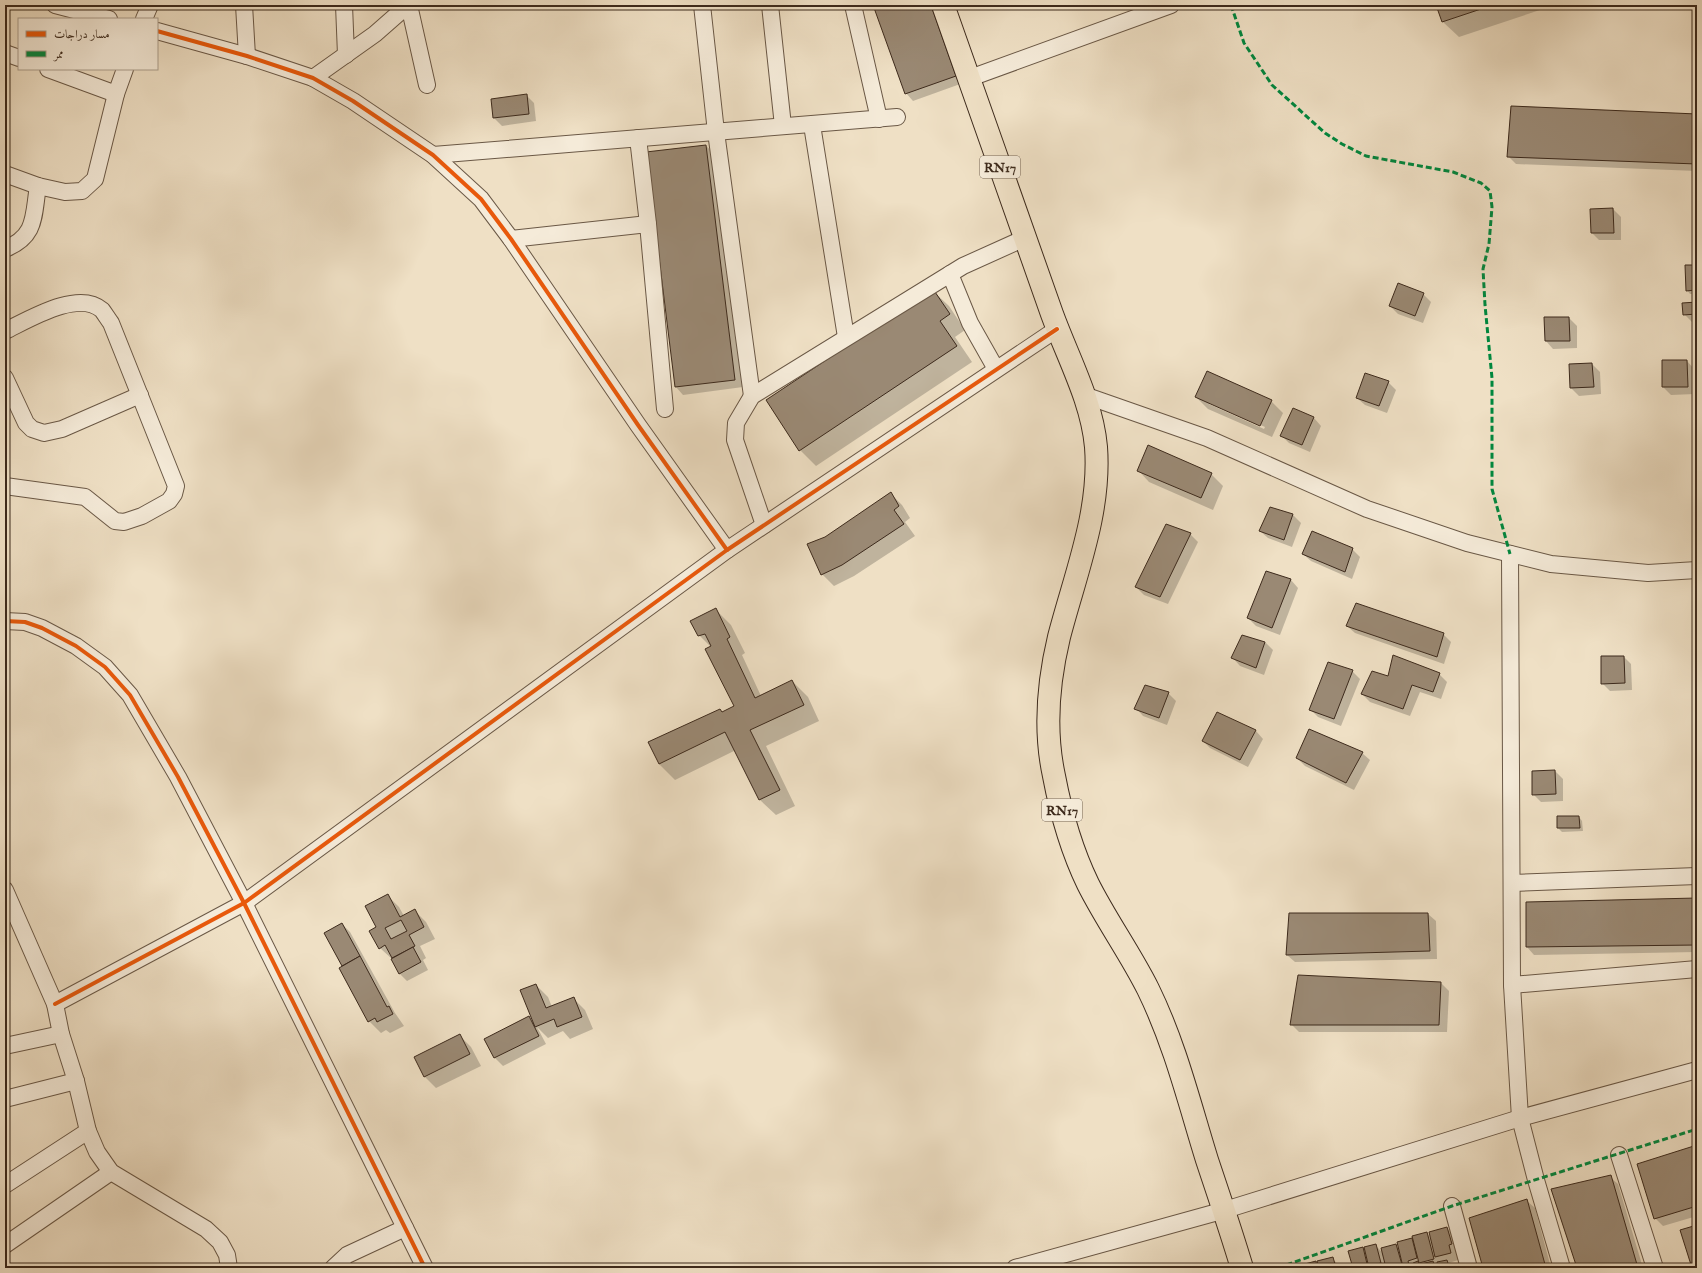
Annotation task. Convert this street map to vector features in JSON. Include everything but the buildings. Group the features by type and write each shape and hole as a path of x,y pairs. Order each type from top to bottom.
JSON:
{"main road":[{"name":"RN17","path":"943,5 970,78 1057,329 1084,395 1096,447 1094,496 1090,524 1059,637 1048,702 1048,736 1053,772 1066,825 1082,870 1148,990 1173,1051 1188,1094 1207,1160 1225,1210 1242,1268"}],"street":[{"path":"55,5 105,18"},
{"path":"144,18 150,5"},
{"path":"244,5 247,56"},
{"path":"344,5 346,55"},
{"path":"313,78 375,34 408,5 427,85"},
{"path":"702,5 716,132 752,396"},
{"path":"770,5 783,126"},
{"path":"853,5 878,119"},
{"path":"970,78 1171,5"},
{"path":"158,31 247,56 313,78 433,155 481,199 511,239 638,425 727,550"},
{"path":"5,53 18,58"},
{"path":"51,70 116,94"},
{"path":"5,174 38,186 66,192 82,191 95,179 116,94 125,70"},
{"path":"433,155 897,117"},
{"path":"812,125 846,337"},
{"path":"638,138 648,224 665,409"},
{"path":"5,249 23,239 32,227 38,186"},
{"path":"511,239 648,224"},
{"path":"764,525 735,440 736,423 752,396 963,266 1025,238"},
{"path":"950,274 970,322 996,369"},
{"path":"5,330 62,305 77,303 90,304 101,310 111,323 176,486 174,494 169,501 142,516 124,522 115,521 85,496 5,486"},
{"path":"55,1004 244,903 727,550 1057,329"},
{"path":"5,378 8,398 32,429 44,433 62,429 140,395"},
{"path":"1084,395 1207,438 1367,509 1467,544 1551,564 1648,573 1697,570"},
{"path":"1510,554 1512,985 1520,1118 1536,1180 1562,1268"},
{"path":"5,621 25,622 42,628 76,646 105,667 130,695 178,777 244,903 425,1268"},
{"path":"1512,883 1697,876"},
{"path":"5,890 55,1004 61,1034 76,1081 88,1130 98,1152 111,1172 206,1229 220,1242 227,1255 229,1268"},
{"path":"1512,985 1697,969"},
{"path":"5,1046 61,1034"},
{"path":"1015,1268 1225,1210 1520,1118 1697,1070"},
{"path":"5,1099 76,1081"},
{"path":"5,1185 88,1130"},
{"path":"1619,1155 1654,1268"},
{"path":"5,1245 111,1172"},
{"path":"1452,1206 1469,1268"},
{"path":"333,1268 347,1255 405,1228"}],"marked path":[{"path":"1231,5 1244,43 1272,85 1325,133 1342,144 1366,156 1453,172 1481,183 1490,191 1492,207 1489,244 1483,269 1492,378 1492,489 1510,554"},
{"path":"1278,1268 1452,1206 1697,1129"}],"cycle path":[{"path":"158,31 247,56 313,78 353,101 433,155 481,199 511,239 638,425 727,550"},
{"path":"55,1004 244,903 727,550 1057,329"},
{"path":"5,621 25,622 42,628 76,646 105,667 130,695 178,777 244,903 425,1268"}]}
